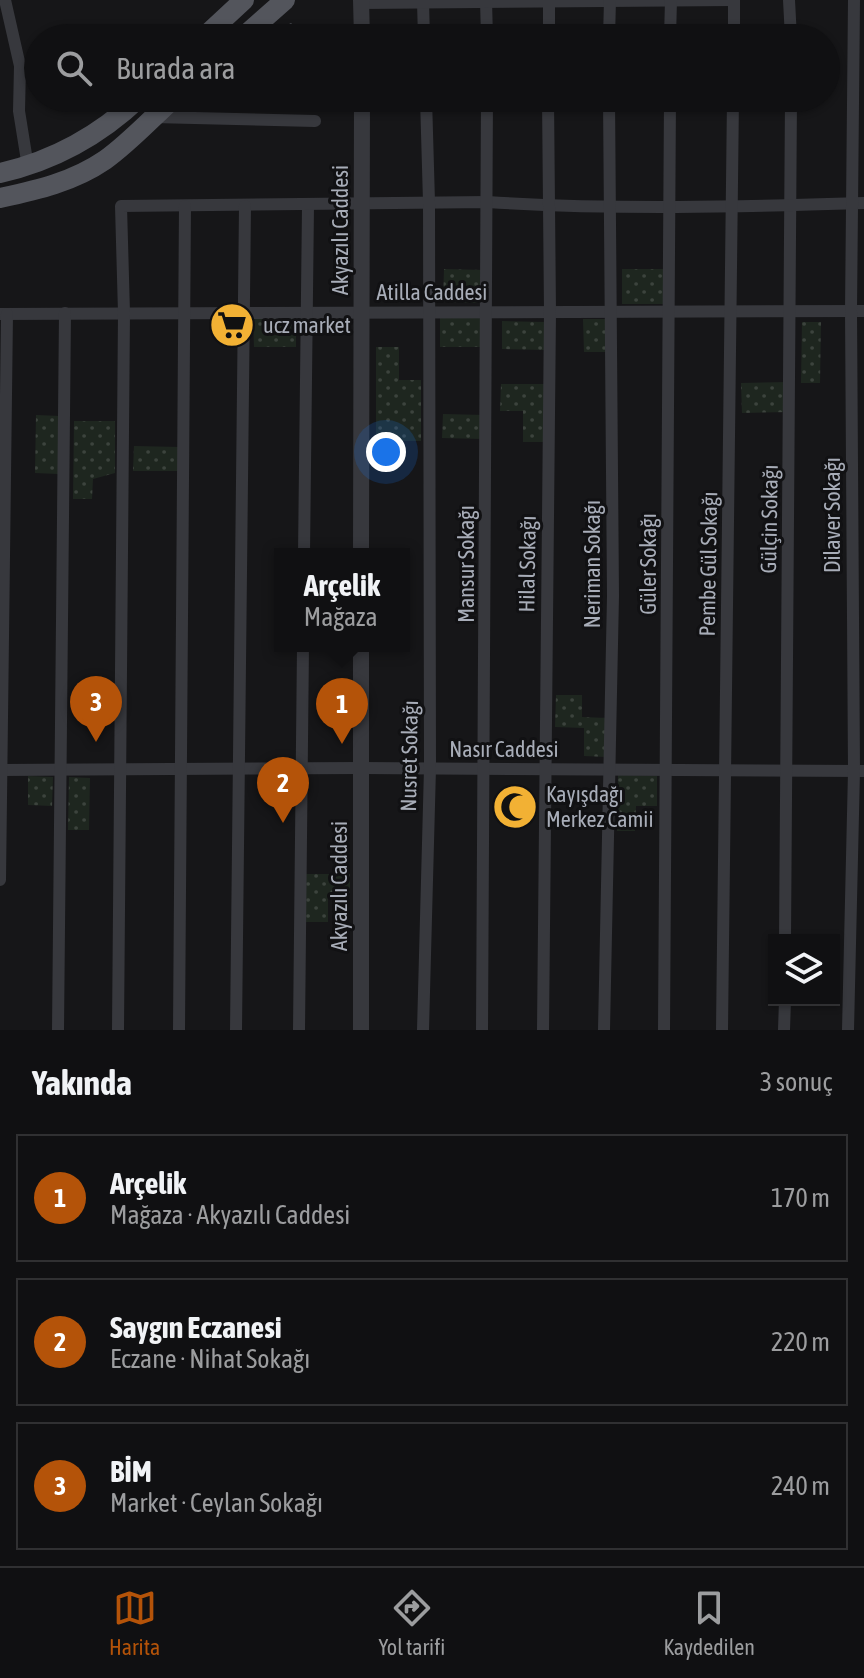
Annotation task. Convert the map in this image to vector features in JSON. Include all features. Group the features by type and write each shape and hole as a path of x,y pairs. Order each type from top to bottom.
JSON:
{"main road":[{"path":"218,24 244,0"},
{"path":"263,24 288,8"},
{"path":"0,173 28,167 88,139 122,112"},
{"path":"0,198 39,190 70,179 105,160 159,112"}],"street":[{"path":"5,0 20,66 19,111 28,167"},
{"path":"609,24 610,0"},
{"path":"670,24 671,0"},
{"path":"362,24 361,2 734,0 734,24"},
{"path":"789,0 790,24"},
{"name":"Dilaver Sokağı","path":"848,1030 859,771 858,204 854,0"},
{"path":"486,1 487,24"},
{"path":"549,1 549,24"},
{"path":"423,2 424,24"},
{"name":"Akyazılı Caddesi","path":"361,548 362,112"},
{"name":"Nusret Sokağı","path":"423,1030 430,768 426,112"},
{"name":"Mansur Sokağı","path":"482,1030 487,112"},
{"name":"Hilal Sokağı","path":"543,1030 550,312 548,112"},
{"name":"Neriman Sokağı","path":"604,1030 613,596 609,112"},
{"name":"Güler Sokağı","path":"664,1030 670,112"},
{"name":"Pembe Gül Sokağı","path":"722,1030 733,112"},
{"name":"Gülçin Sokağı","path":"785,934 791,112"},
{"path":"153,117 315,121"},
{"path":"118,1030 124,313 121,206 308,206 429,202 548,206 858,204"},
{"path":"179,1030 185,206"},
{"path":"236,1030 245,206"},
{"path":"304,548 308,206"},
{"name":"Atilla Caddesi","path":"3,314 857,311"},
{"path":"58,1030 65,313"},
{"path":"0,880 3,314"},
{"path":"299,1030 303,652"},
{"name":"Akyazılı Caddesi","path":"361,652 361,1030"},
{"name":"Nasır Caddesi","path":"1,770 430,768 859,771"},
{"path":"784,1030 785,1006"}],"shaded area":[{"path":"444,269 485,270 484,303 443,302"},
{"path":"622,269 669,269 669,304 622,304"},
{"path":"296,316 296,347 254,347 253,317"},
{"path":"440,318 485,318 485,347 440,347"},
{"path":"583,319 610,319 610,352 584,352"},
{"path":"502,321 545,322 545,350 502,349"},
{"path":"802,322 821,322 820,383 801,383"},
{"path":"376,347 399,347 399,380 421,380 421,441 376,441"},
{"path":"790,382 790,412 742,413 741,383"},
{"path":"501,384 546,384 545,442 523,442 523,411 500,411"},
{"path":"443,414 484,415 483,439 442,438"},
{"path":"36,415 60,416 58,474 35,473"},
{"path":"74,421 115,421 115,473 93,479 92,499 73,499"},
{"path":"134,446 179,447 178,471 133,471"},
{"path":"556,695 582,695 582,717 607,718 606,757 584,756 584,728 555,727"},
{"path":"618,775 657,776 657,806 636,806 635,831 617,831"},
{"path":"28,776 53,777 52,806 28,805"},
{"path":"69,777 90,778 89,830 68,830"},
{"path":"306,874 350,874 350,896 328,896 328,922 306,922"}],"place":[{"name":"ucz market","path":"232,325"},
{"name":"BİM","path":"96,742"},
{"name":"Arçelik","path":"342,744"},
{"name":"Kayışdağı Merkez Camii","path":"515,807"},
{"name":"Saygın Eczanesi","path":"283,823"}]}
